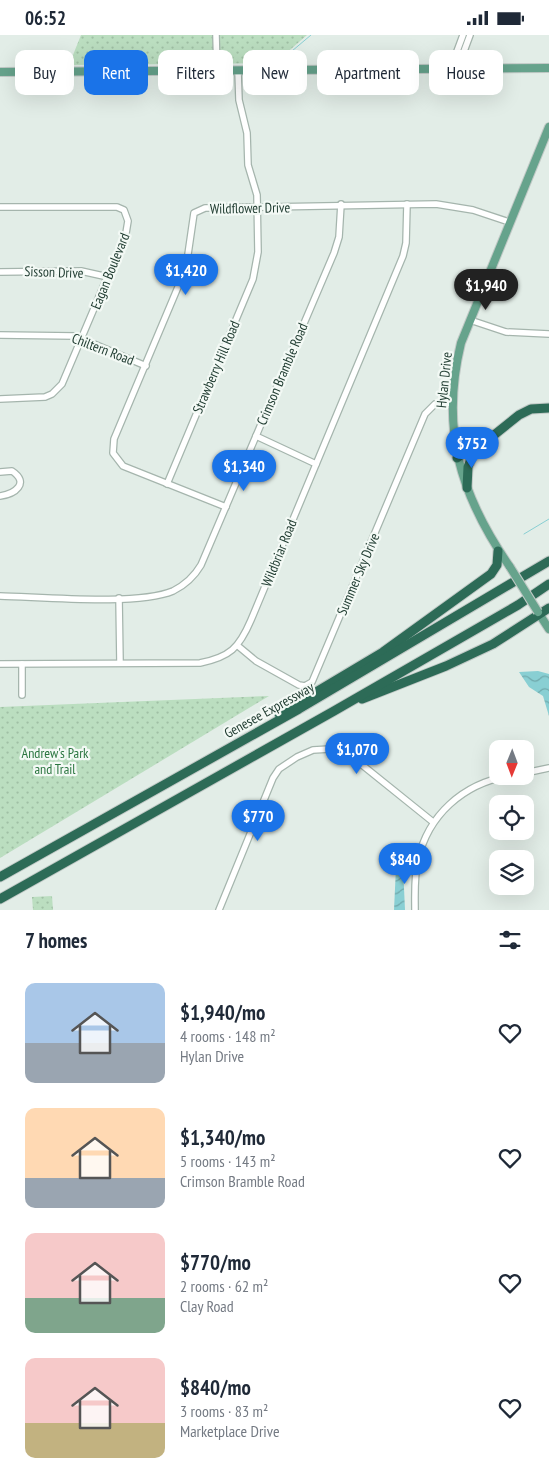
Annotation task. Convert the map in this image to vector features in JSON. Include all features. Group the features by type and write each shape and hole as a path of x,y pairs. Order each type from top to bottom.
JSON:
{"highway":[{"path":"457,458 517,410 530,404 549,403"},
{"path":"466,487 470,459 474,451 519,415 531,409 549,409"},
{"path":"200,764 304,698 383,652 491,574 497,565 498,551"},
{"path":"532,573 549,557"},
{"name":"Genesee Expressway","path":"0,877 532,573 549,561"},
{"path":"0,899 334,711 518,605 549,584"},
{"path":"334,711 446,666 493,644 549,608"}],"main road":[{"path":"233,71 429,67"},
{"path":"503,68 549,68"},
{"path":"0,72 158,71"},
{"name":"Hylan Drive","path":"549,127 461,343 455,366 452,403 457,458 466,487 498,551 549,629"}],"street":[{"path":"216,35 216,50"},
{"path":"457,50 463,35"},
{"path":"464,50 470,35"},
{"name":"Strawberry Hill Road","path":"167,484 253,279 258,252 258,208 255,183 248,165 247,133 239,100 238,71"},
{"name":"Wildflower Drive","path":"226,507 123,466 113,453 114,439 186,269 193,215 202,209 341,204 407,204 456,206 509,222"},
{"name":"Crimson Bramble Road","path":"0,597 119,598 160,594 187,583 201,565 334,253 340,228 341,204"},
{"name":"Wildbriar Road","path":"238,647 403,256 406,243 407,204"},
{"name":"Eagan Boulevard","path":"0,207 121,208 127,214 128,227 62,384 52,394 39,399 0,399"},
{"name":"Sisson Drive","path":"0,272 80,271 108,277"},
{"path":"470,321 506,332 549,334"},
{"name":"Chiltern Road","path":"0,335 63,334 82,338 146,365"},
{"name":"Summer Sky Drive","path":"238,647 256,661 298,685 305,686 312,682 426,414 435,404 452,403"},
{"path":"256,436 316,464"},
{"path":"0,473 12,471 18,474 20,480 16,492 0,497"},
{"path":"119,598 120,663"},
{"path":"0,664 200,663 221,657 238,647"},
{"path":"22,664 22,695"},
{"path":"219,910 273,778 285,765 304,754 314,750 330,749 351,756 433,822"},
{"path":"534,771 549,768"},
{"path":"415,910 418,861 433,822 454,800 465,792 489,781"}],"green space":[{"path":"81,35 307,35 290,50 243,50 243,63 233,63 233,50 158,50 158,64 148,64 148,50 84,50 84,65 74,65 74,52"},
{"name":"Andrew's Park and Trail","path":"269,696 0,858 0,707"},
{"path":"52,896 53,910 33,910 32,897"}],"water":[{"path":"538,671 549,674 549,716 543,696 529,687 519,672"},
{"path":"399,865 403,866 405,910 394,910 396,867"}],"waterway":[{"path":"293,50 311,35"},
{"path":"524,534 549,519"}]}
